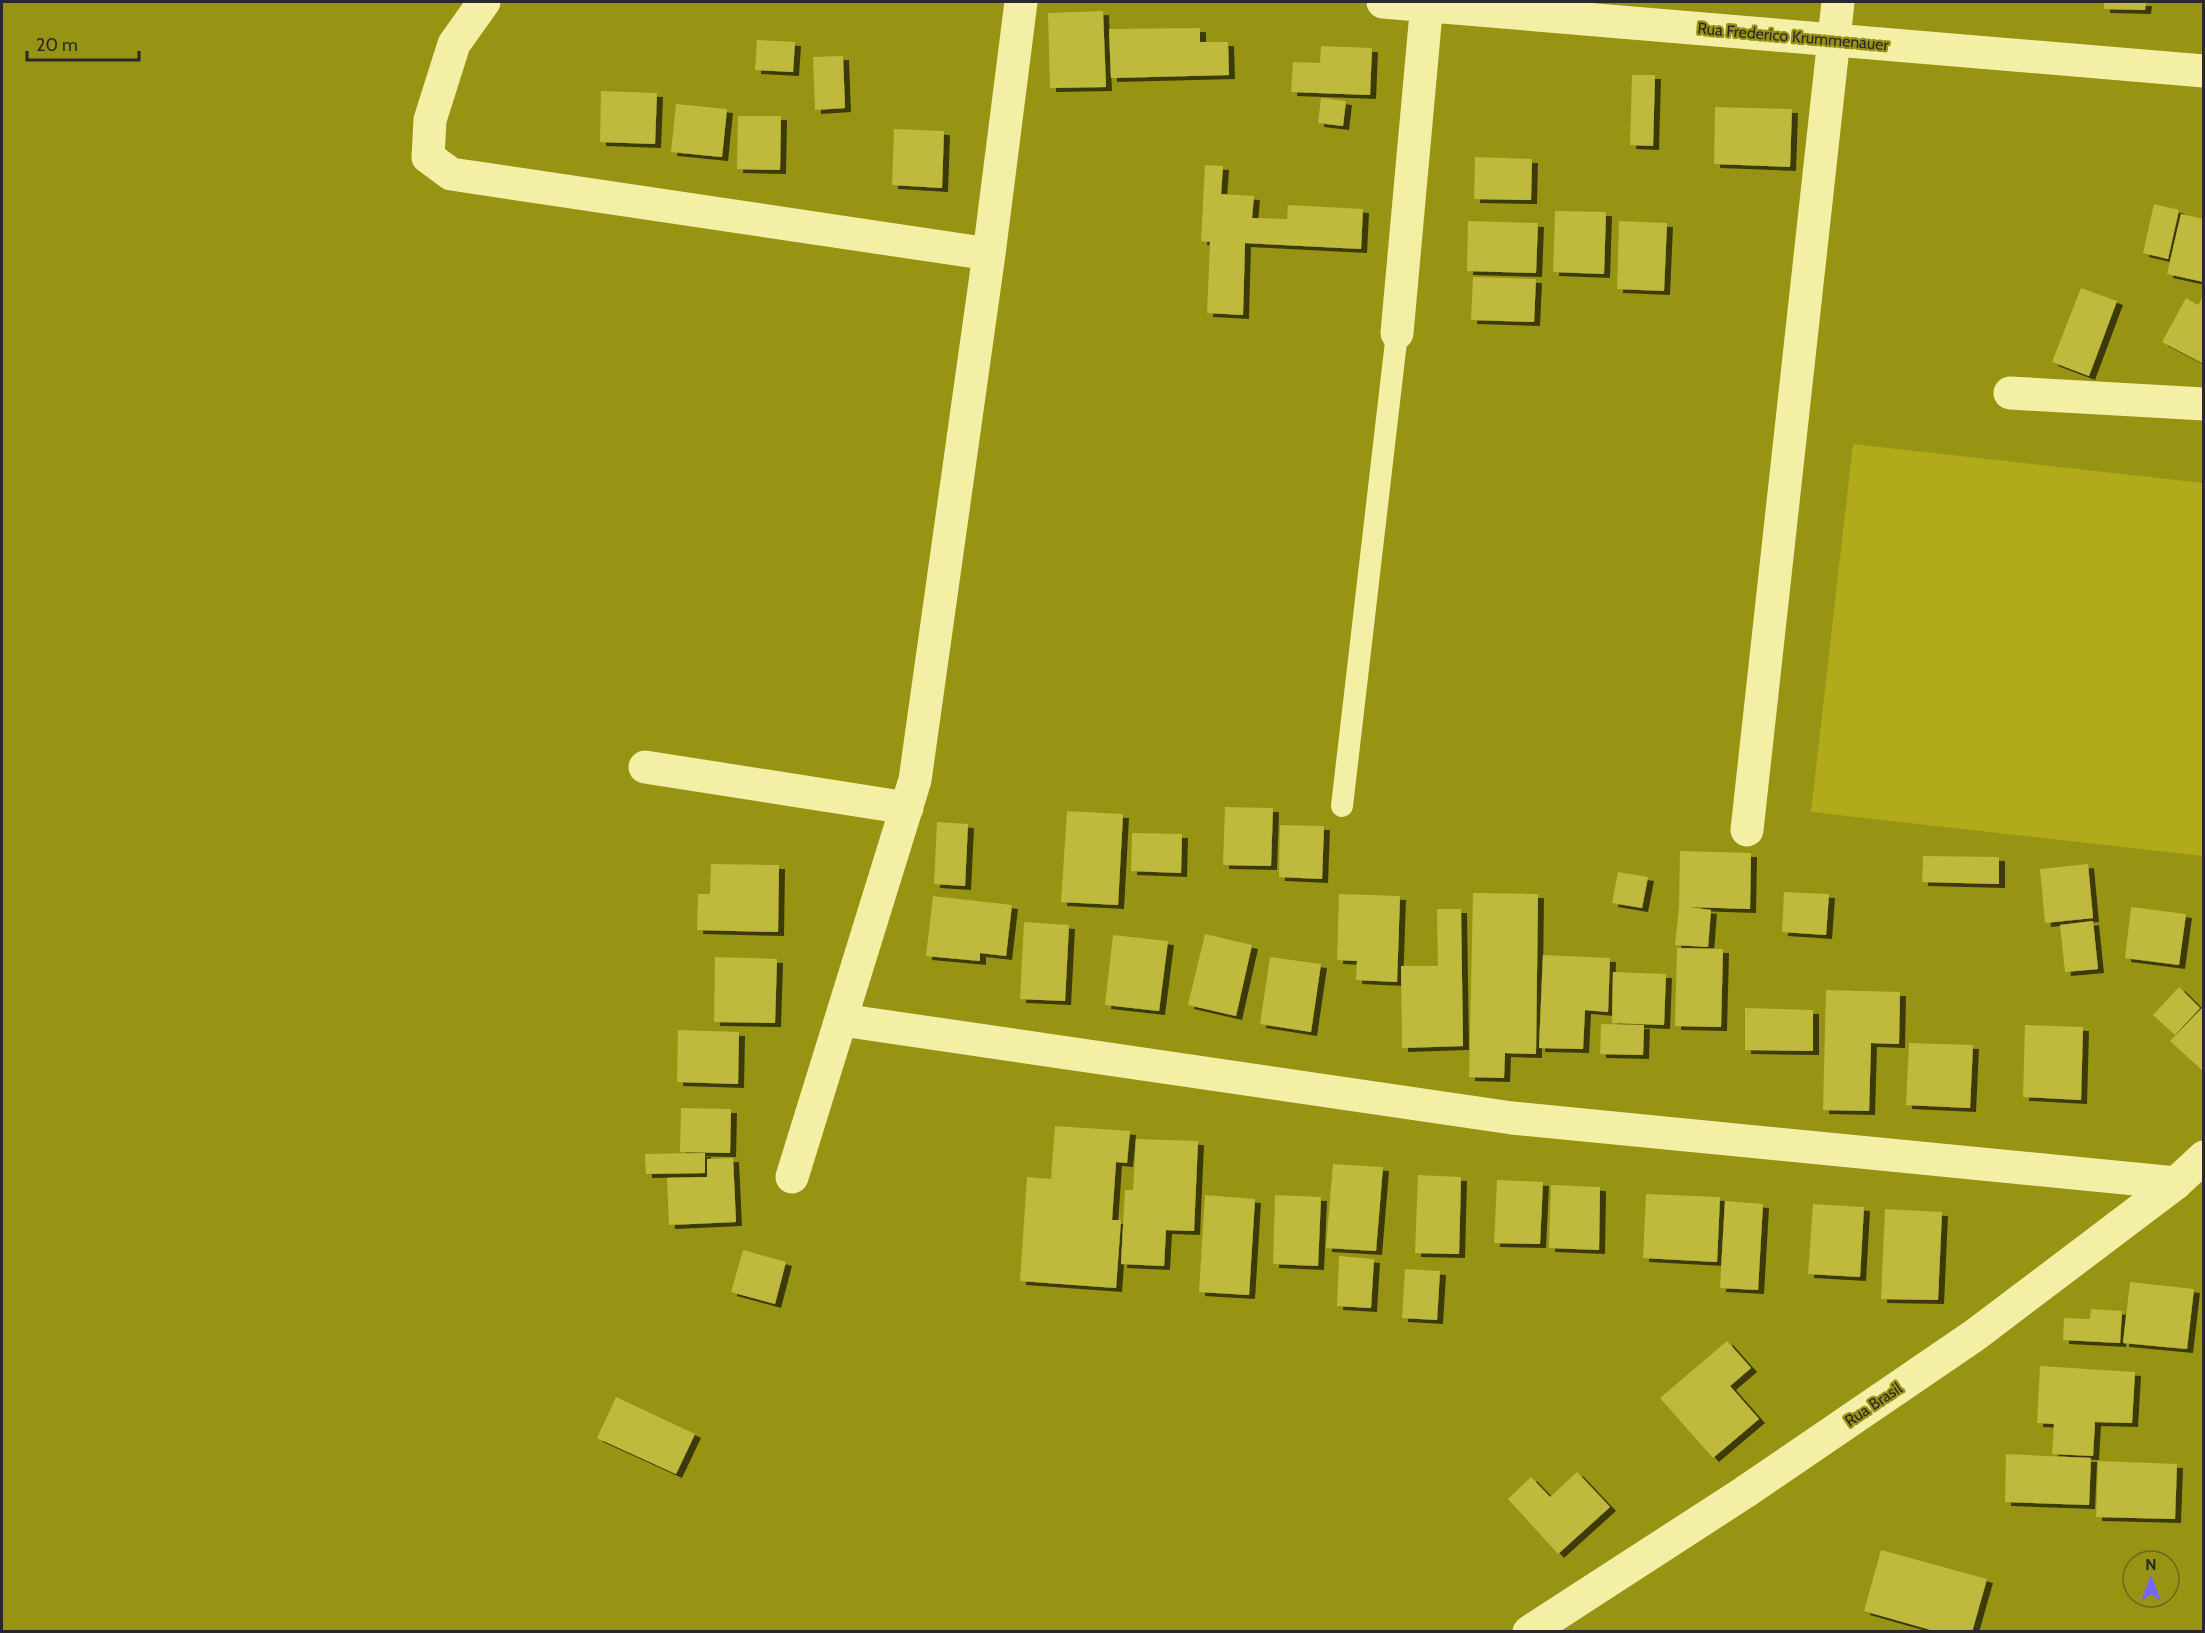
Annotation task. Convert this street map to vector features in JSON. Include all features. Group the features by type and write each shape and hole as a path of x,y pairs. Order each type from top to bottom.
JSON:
{"street":[{"path":"484,2 454,44 430,120 428,157 451,174 989,254"},
{"path":"792,1177 915,780 989,254 1021,2"},
{"name":"Rua Frederico Krummenauer","path":"1383,2 1427,3 2204,71"},
{"path":"1747,830 1838,2"},
{"path":"1397,333 1427,3"},
{"path":"2010,393 2204,404"},
{"path":"645,767 907,808"},
{"path":"842,1020 1512,1118 2176,1183"},
{"name":"Rua Brasil","path":"1528,1632 1745,1492 1975,1335 2176,1183 2204,1157"}],"lane":[{"path":"1342,806 1397,333"}],"shaded area":[{"path":"1853,444 2203,483 2203,856 1811,812"}],"building":[{"path":"2104,2 2146,2 2145,10 2104,9"},
{"path":"1103,11 1106,87 1050,88 1048,13"},
{"path":"1200,28 1200,42 1228,42 1229,75 1111,78 1109,29"},
{"path":"757,40 795,42 793,72 755,70"},
{"path":"1321,46 1372,48 1370,95 1291,92 1293,62 1320,63"},
{"path":"843,56 845,108 815,110 813,57"},
{"path":"1632,75 1655,75 1653,146 1630,145"},
{"path":"601,91 657,93 655,144 600,142"},
{"path":"1321,98 1346,101 1343,126 1318,123"},
{"path":"676,104 727,109 722,157 671,152"},
{"path":"1715,107 1792,109 1790,167 1714,164"},
{"path":"738,116 781,116 780,170 737,169"},
{"path":"894,129 944,131 942,188 892,185"},
{"path":"1475,157 1532,159 1531,200 1474,199"},
{"path":"1205,165 1223,166 1221,194 1254,196 1252,218 1287,219 1288,205 1363,209 1361,249 1245,243 1243,315 1207,313 1210,242 1201,241"},
{"path":"2154,204 2179,210 2168,259 2143,253"},
{"path":"1555,211 1606,212 1604,274 1553,272"},
{"path":"2181,214 2204,219 2204,282 2167,274"},
{"path":"1468,221 1538,223 1536,273 1467,271"},
{"path":"1619,221 1667,223 1664,291 1617,289"},
{"path":"1473,277 1536,279 1534,322 1471,320"},
{"path":"2081,288 2117,301 2089,376 2052,362"},
{"path":"2204,295 2204,364 2162,342 2186,298 2198,305"},
{"path":"1225,807 1273,808 1271,866 1223,865"},
{"path":"1067,811 1123,814 1118,905 1061,902"},
{"path":"937,822 968,824 965,886 934,884"},
{"path":"1280,825 1324,826 1322,879 1279,877"},
{"path":"1132,833 1182,834 1181,873 1131,871"},
{"path":"1680,851 1751,853 1750,909 1689,907 1711,910 1708,947 1675,945 1679,907"},
{"path":"1923,856 1999,857 1999,884 1922,882"},
{"path":"711,864 779,865 778,932 697,930 698,894 710,894"},
{"path":"2088,864 2093,918 2045,923 2040,869"},
{"path":"1618,872 1648,877 1642,908 1612,903"},
{"path":"1784,892 1829,894 1826,935 1782,932"},
{"path":"1473,893 1538,894 1536,1054 1505,1053 1504,1078 1469,1077"},
{"path":"1339,894 1400,896 1397,982 1356,980 1357,961 1337,960"},
{"path":"933,896 1012,905 1006,956 980,953 980,961 926,956"},
{"path":"2131,907 2186,914 2179,965 2125,958"},
{"path":"1437,909 1461,909 1463,1046 1402,1048 1401,966 1438,966"},
{"path":"2093,921 2098,969 2065,972 2060,925"},
{"path":"1024,922 1069,925 1065,1001 1020,999"},
{"path":"1205,934 1252,945 1236,1016 1188,1005"},
{"path":"1113,935 1168,941 1159,1011 1105,1005"},
{"path":"1677,948 1723,949 1721,1027 1675,1026"},
{"path":"1543,955 1610,958 1608,1012 1585,1010 1583,1049 1539,1048"},
{"path":"715,957 777,959 775,1023 714,1022"},
{"path":"1270,957 1321,964 1311,1032 1260,1024"},
{"path":"1613,972 1666,974 1664,1025 1612,1023"},
{"path":"2179,987 2200,1008 2175,1035 2153,1015"},
{"path":"1826,990 1900,992 1899,1044 1871,1043 1869,1111 1823,1110"},
{"path":"2204,1006 2204,1072 2170,1041"},
{"path":"1745,1008 1813,1010 1813,1051 1745,1050"},
{"path":"1601,1024 1644,1025 1643,1055 1600,1054"},
{"path":"2025,1025 2083,1027 2081,1100 2023,1097"},
{"path":"678,1030 739,1032 738,1084 677,1082"},
{"path":"1909,1043 1973,1045 1970,1108 1906,1105"},
{"path":"681,1108 731,1109 730,1153 680,1152"},
{"path":"1055,1126 1130,1131 1127,1163 1116,1162 1112,1220 1121,1220 1116,1288 1020,1281 1027,1177 1051,1179"},
{"path":"1136,1139 1198,1141 1194,1231 1166,1230 1164,1266 1121,1264 1125,1190 1133,1190"},
{"path":"705,1153 705,1173 646,1174 645,1154"},
{"path":"733,1158 736,1222 669,1225 667,1178 707,1177 707,1159"},
{"path":"1333,1164 1383,1167 1376,1251 1326,1248"},
{"path":"1418,1175 1461,1177 1459,1254 1415,1253"},
{"path":"1497,1180 1543,1182 1540,1244 1494,1243"},
{"path":"1551,1185 1600,1187 1599,1250 1549,1248"},
{"path":"1646,1194 1720,1197 1717,1262 1643,1258"},
{"path":"1205,1195 1255,1199 1249,1295 1199,1292"},
{"path":"1275,1195 1321,1197 1318,1266 1273,1264"},
{"path":"1725,1201 1763,1204 1758,1290 1720,1288"},
{"path":"1813,1204 1864,1207 1860,1277 1808,1274"},
{"path":"1885,1209 1942,1212 1938,1300 1881,1299"},
{"path":"743,1250 786,1262 775,1304 731,1292"},
{"path":"1339,1256 1374,1259 1371,1308 1337,1306"},
{"path":"1405,1269 1440,1271 1437,1320 1402,1318"},
{"path":"2130,1282 2194,1289 2187,1349 2123,1343"},
{"path":"2091,1309 2122,1311 2120,1343 2063,1340 2064,1318 2090,1319"},
{"path":"1727,1341 1751,1368 1730,1386 1759,1419 1713,1458 1660,1398"},
{"path":"2040,1366 2135,1372 2132,1423 2095,1422 2093,1456 2052,1454 2054,1424 2037,1423"},
{"path":"616,1397 695,1434 676,1474 597,1438"},
{"path":"2006,1454 2091,1458 2089,1505 2005,1502"},
{"path":"2098,1461 2177,1464 2175,1519 2096,1517"},
{"path":"1577,1472 1610,1507 1558,1554 1508,1499 1531,1477 1550,1497"},
{"path":"1881,1550 1987,1579 1972,1632 1938,1632 1864,1611"}]}
